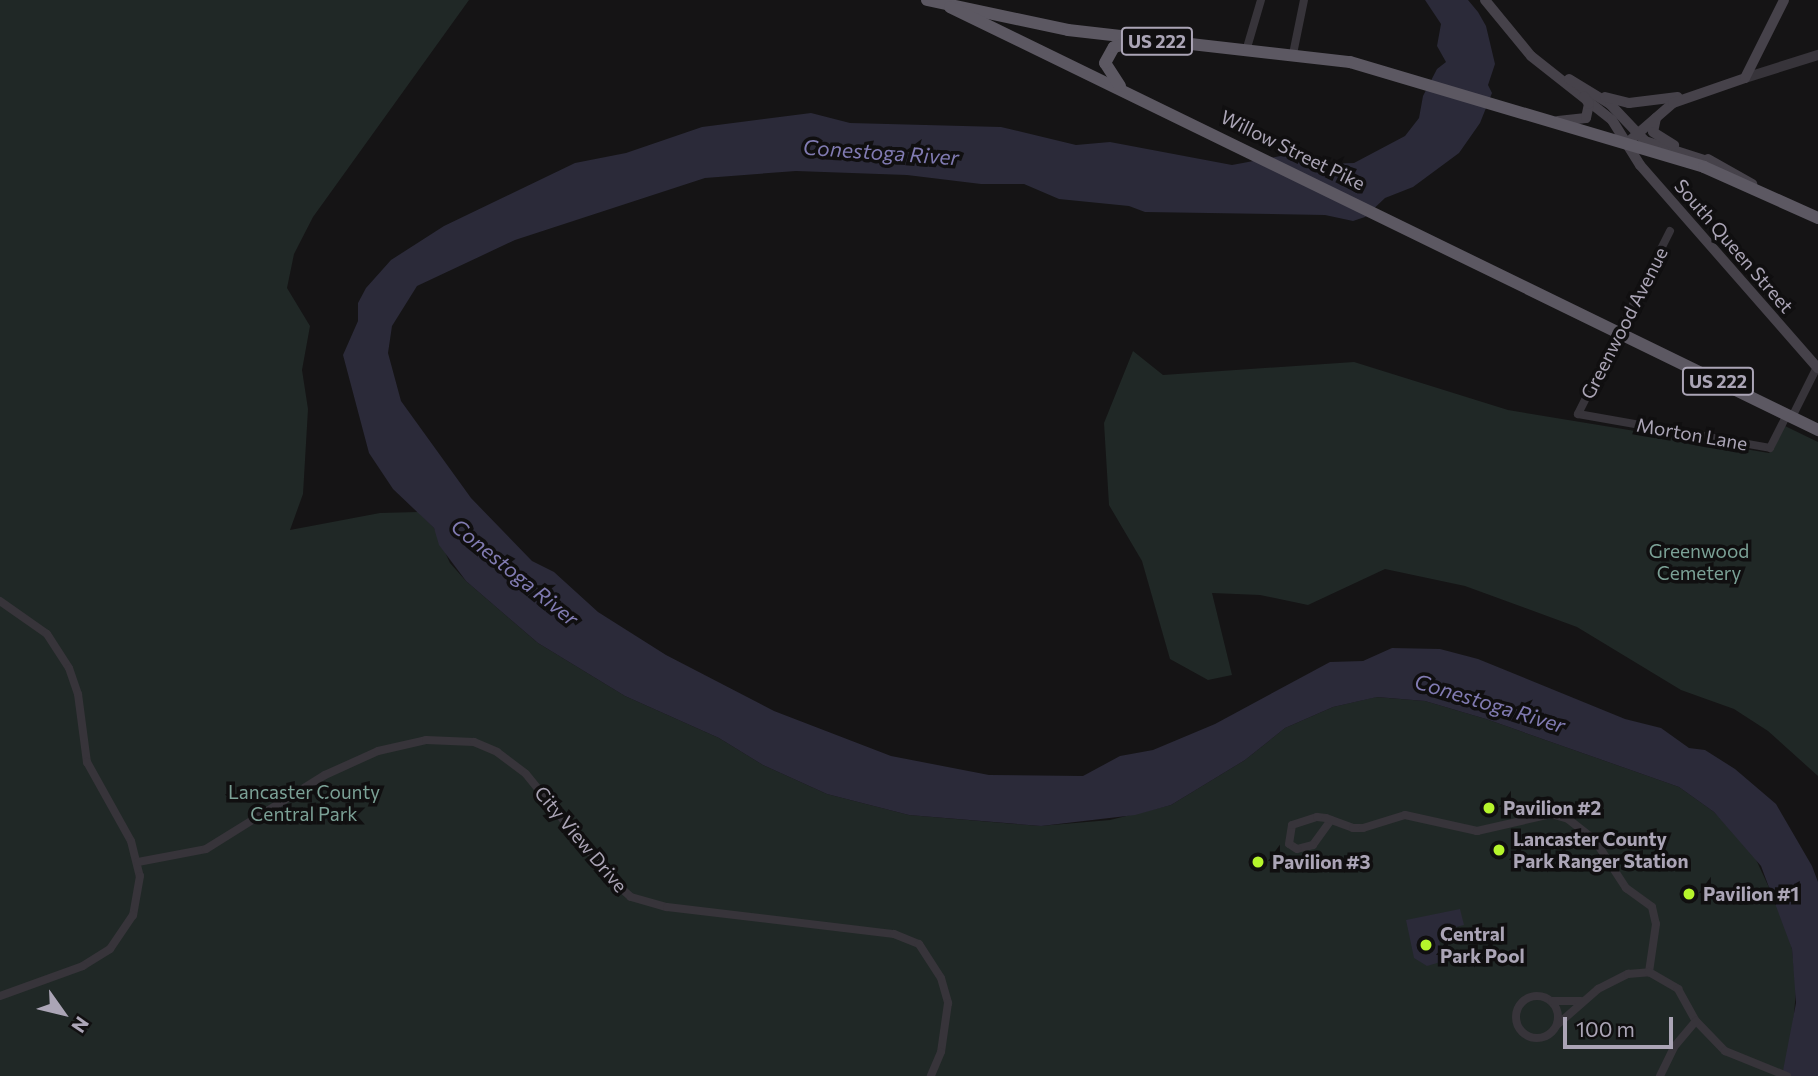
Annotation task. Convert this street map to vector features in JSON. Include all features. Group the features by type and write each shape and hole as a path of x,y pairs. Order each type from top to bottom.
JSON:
{"highway":[{"name":"Willow Street Pike","path":"928,0 1044,26 1226,50 1293,54 1350,62 1547,120 1631,138"},
{"name":"Willow Street Pike","path":"950,7 1184,118 1618,332"},
{"path":"1123,89 1110,77 1105,63 1117,45 1226,50"},
{"name":"US 222","path":"1631,138 1758,188 1818,218"},
{"name":"US 222","path":"1618,332 1818,430"}],"main road":[{"path":"1485,0 1513,38 1631,138 1714,163"},
{"path":"1546,68 1598,95 1629,103 1692,95 1745,78 1784,0"},
{"path":"1547,120 1586,118 1590,104 1582,94"},
{"path":"1598,95 1631,138"},
{"path":"1631,138 1660,113 1692,95"},
{"path":"1660,113 1652,127 1657,136 1758,188"},
{"name":"South Queen Street","path":"1631,138 1640,165 1818,367"}],"street":[{"path":"1246,51 1261,0"},
{"path":"1293,54 1304,0"},
{"path":"1745,78 1818,55"},
{"name":"Greenwood Avenue","path":"1578,414 1670,231"},
{"path":"1789,416 1818,367"},
{"name":"Morton Lane","path":"1578,414 1770,448 1789,416"},
{"path":"0,601 47,634 69,668 78,694 87,762 138,862 137,904 125,931 110,949 83,966 0,996"},
{"name":"City View Drive","path":"138,862 206,849 325,775 378,751 426,740 474,742 497,752 526,774 612,880 641,902 894,934 919,944 941,978 948,1003 941,1052 931,1076"},
{"path":"1331,820 1313,845 1297,849 1289,844 1288,830 1297,821 1317,817 1331,820 1363,828 1405,815 1477,831 1551,814 1568,819 1594,839 1626,888 1652,907 1656,924 1649,972"},
{"path":"1581,1001 1552,1001 1539,995 1526,999 1517,1010 1517,1023 1535,1038 1548,1035 1581,1001 1628,974 1649,972 1678,989 1696,1021 1725,1051 1787,1076"},
{"path":"1552,1001 1558,1012 1557,1025"},
{"path":"1660,1076 1674,1047 1696,1021"}],"green space":[{"name":"Lancaster County Central Park","path":"0,0 469,0 313,217 294,254 287,288 310,326 302,370 308,409 303,494 290,530 380,513 418,512 434,528 450,563 466,581 538,643 625,696 719,738 763,765 827,794 909,815 1040,826 1110,820 1171,805 1245,760 1285,728 1333,707 1376,697 1425,701 1486,719 1679,787 1714,812 1753,853 1784,920 1792,949 1796,990 1792,1039 1782,1076 0,1076"},
{"name":"Greenwood Cemetery","path":"1133,351 1163,375 1354,362 1508,410 1769,453 1785,426 1818,442 1818,776 1768,731 1734,709 1681,690 1577,627 1465,586 1385,569 1308,605 1260,595 1212,593 1232,675 1208,680 1170,659 1142,561 1109,505 1104,423"}],"water":[{"name":"Conestoga River","path":"1425,0 1468,0 1478,12 1486,26 1495,64 1488,85 1492,93 1480,123 1459,153 1413,187 1385,198 1365,217 1353,221 1325,215 1145,212 1129,206 1059,199 1024,184 981,184 907,175 796,171 705,178 515,240 417,286 392,326 388,353 401,401 471,498 532,561 554,572 598,612 666,655 774,711 891,756 989,775 1083,776 1120,756 1153,750 1215,724 1330,662 1363,661 1392,648 1440,649 1478,659 1625,719 1661,728 1689,748 1705,750 1735,769 1776,804 1812,866 1818,882 1818,1076 1782,1076 1796,1003 1792,949 1761,866 1714,812 1679,787 1486,719 1425,701 1377,697 1333,707 1285,728 1245,760 1171,805 1135,815 1041,826 909,815 827,794 763,765 719,738 625,696 538,643 466,581 439,545 434,528 393,489 369,453 343,355 358,321 358,303 366,288 391,260 444,226 575,163 626,153 702,127 811,113 850,123 1001,127 1076,145 1110,142 1232,165 1286,155 1319,164 1354,163 1405,136 1419,118 1423,96 1437,69 1446,62 1437,46 1441,24"},
{"name":"Central Park Pool","path":"1460,909 1464,925 1437,932 1444,961 1427,966 1414,958 1406,920"}],"place":[{"name":"Pavilion #2","path":"1489,808"},
{"name":"Lancaster County Park Ranger Station","path":"1499,850"},
{"name":"Pavilion #3","path":"1258,862"},
{"name":"Pavilion #1","path":"1689,894"},
{"name":"Central Park Pool","path":"1426,945"}]}
